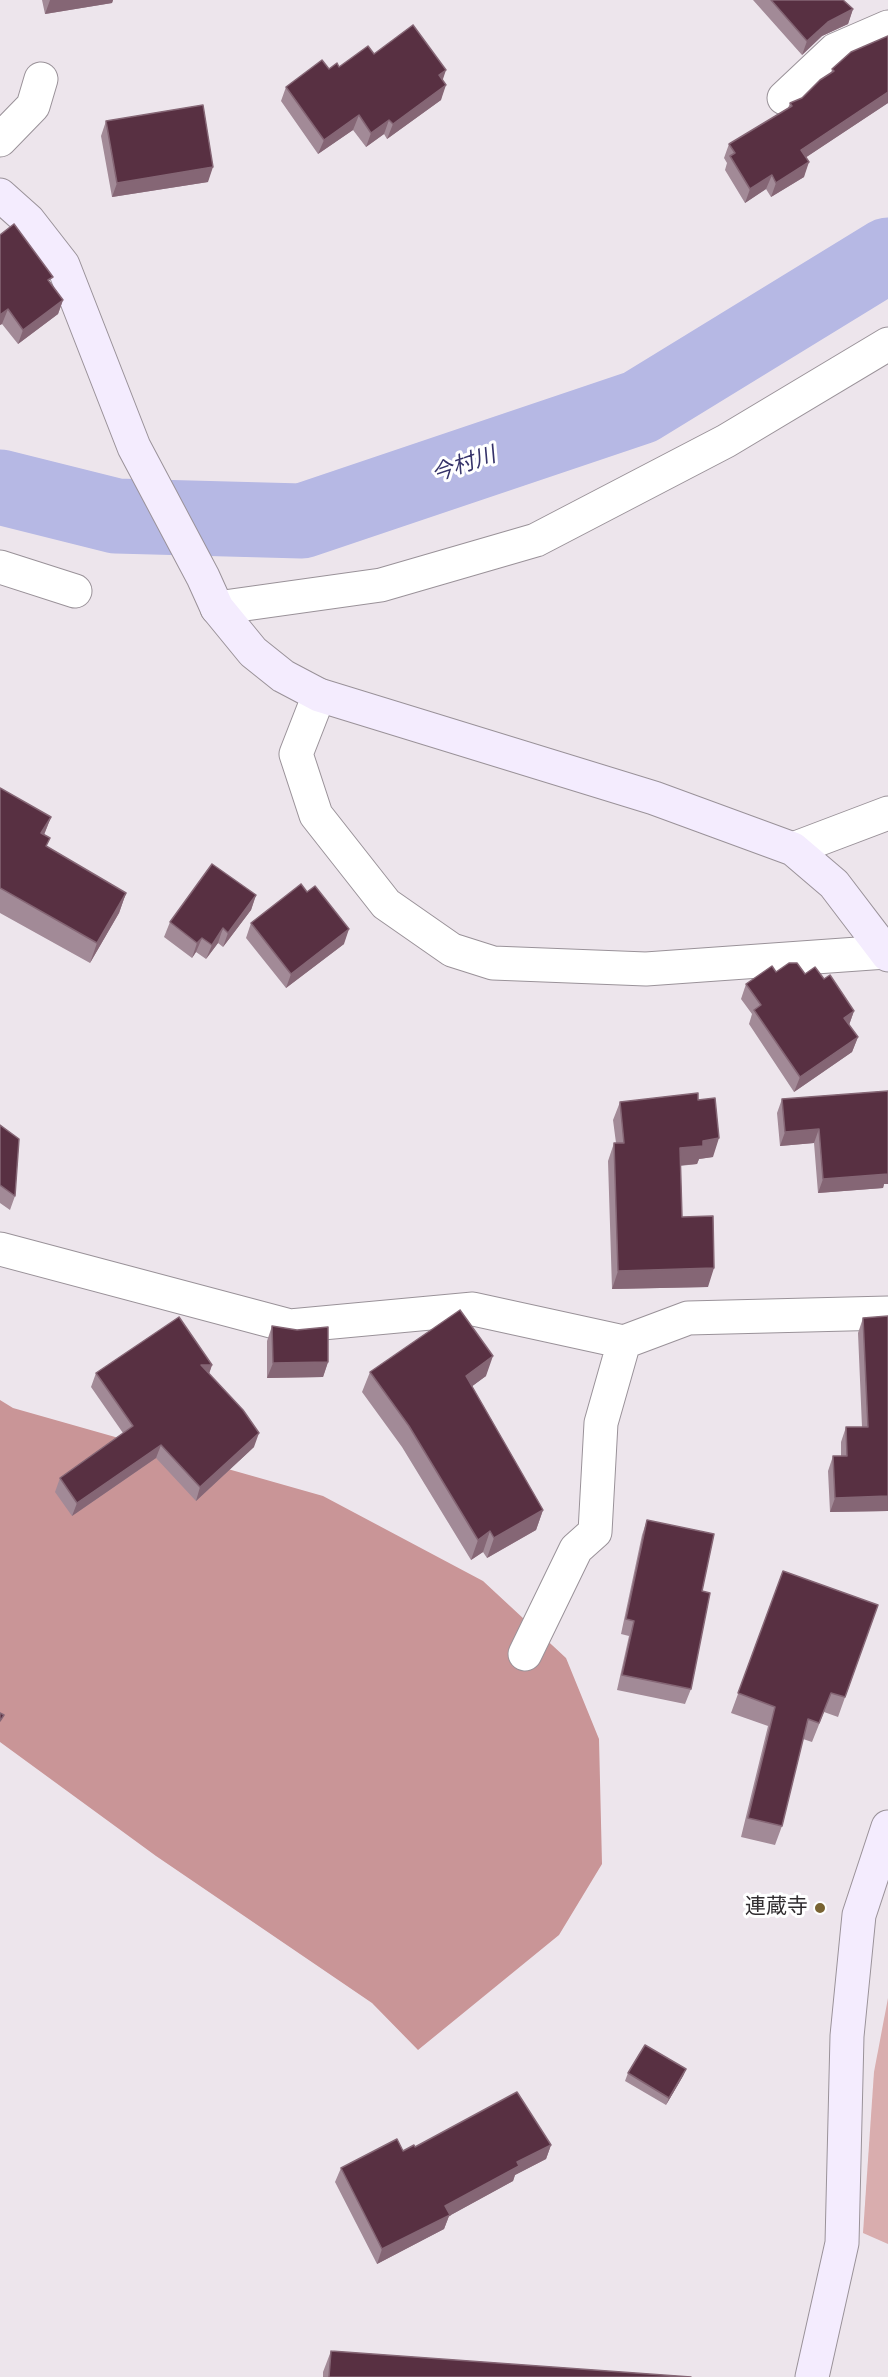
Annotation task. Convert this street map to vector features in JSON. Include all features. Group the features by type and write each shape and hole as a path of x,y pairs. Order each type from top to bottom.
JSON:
{"street":[{"path":"784,98 835,50 888,27"},
{"path":"0,140 33,106 41,79"},
{"path":"0,195 28,220 63,266 134,447 217,608 253,652 283,676 319,695 654,798 793,849 834,884 887,954"},
{"path":"217,608 381,585 536,540 726,441 888,344"},
{"path":"0,567 75,591"},
{"path":"319,695 296,754 316,815 386,904 452,950 493,963 646,969 887,954"},
{"path":"793,849 888,813"},
{"path":"0,1249 290,1326 473,1309 624,1342 688,1318 888,1313"},
{"path":"525,1654 576,1549 595,1532 601,1423 624,1342"},
{"path":"812,2377 842,2243 847,2036 859,1915 888,1827"}],"shaded area":[{"path":"0,1400 13,1408 323,1496 483,1581 566,1658 599,1739 602,1864 559,1935 418,2050 372,2003 156,1856 0,1742"},
{"path":"888,1998 888,2244 863,2233 874,2072"}],"building":[{"path":"771,0 843,0 853,9 828,22 807,41"},
{"path":"413,25 446,70 439,75 446,85 393,124 389,120 371,133 359,115 324,140 286,87 322,60 329,69 337,63 339,67 368,46 374,54"},
{"path":"888,36 888,92 801,150 809,162 776,183 772,175 750,189 730,156 735,153 729,144 792,106 790,103 802,98 820,80 834,71 832,69 851,52"},
{"path":"203,105 213,167 117,183 106,121"},
{"path":"14,224 53,277 48,280 63,300 23,330 8,309 0,315 0,235"},
{"path":"0,788 51,817 41,833 50,838 46,846 126,893 97,943 0,888"},
{"path":"212,864 256,895 228,933 223,928 212,945 202,938 197,943 170,922"},
{"path":"301,884 307,892 315,886 349,929 291,974 251,923"},
{"path":"789,963 797,963 805,974 815,967 824,979 830,975 854,1011 844,1018 858,1037 800,1077 754,1010 761,1005 746,984 772,966 776,972"},
{"path":"888,1091 888,1174 823,1179 819,1129 785,1132 782,1099"},
{"path":"698,1093 698,1100 715,1098 719,1138 703,1141 703,1146 680,1148 682,1217 713,1216 714,1268 618,1271 614,1143 624,1143 620,1102"},
{"path":"0,1125 19,1139 15,1196 0,1185"},
{"path":"460,1310 493,1356 466,1376 543,1510 494,1538 490,1531 478,1540 409,1426 370,1372"},
{"path":"888,1316 888,1496 835,1498 833,1456 847,1456 846,1427 868,1427 863,1318"},
{"path":"179,1317 212,1365 201,1365 243,1410 259,1433 200,1487 161,1445 77,1503 60,1478 133,1426 96,1373"},
{"path":"272,1326 297,1330 328,1327 328,1362 273,1363"},
{"path":"647,1520 714,1534 702,1591 710,1593 691,1689 622,1675 634,1621 626,1619"},
{"path":"783,1571 878,1605 845,1697 831,1693 819,1723 808,1719 782,1826 748,1818 775,1707 738,1693"},
{"path":"645,2045 686,2069 669,2098 628,2073"},
{"path":"517,2092 551,2145 517,2162 519,2166 445,2206 450,2215 382,2249 341,2168 397,2139 403,2151 414,2145 415,2147"},
{"path":"331,2351 691,2377 329,2377"}],"waterway":[{"name":"今村川","path":"0,487 116,516 302,521 640,407 888,255"}],"place":[{"name":"連蔵寺","path":"820,1908"}]}
